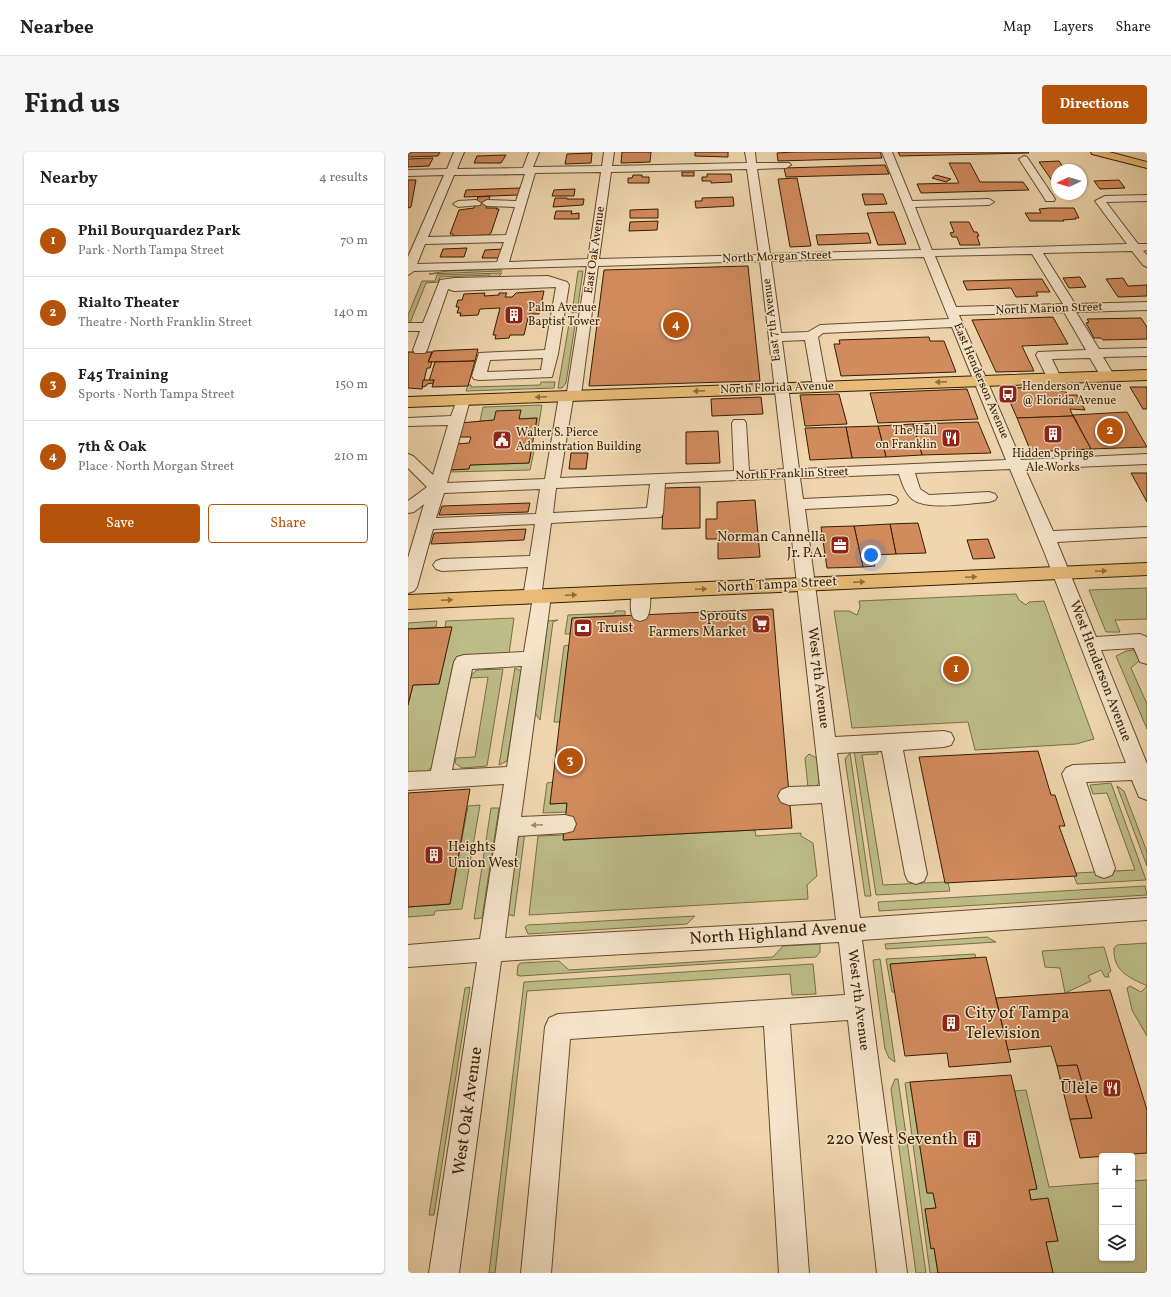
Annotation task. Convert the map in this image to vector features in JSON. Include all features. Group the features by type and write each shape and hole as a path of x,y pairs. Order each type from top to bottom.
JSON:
{"main road":[{"path":"1096,152 1147,165"},
{"path":"1124,152 1147,155"},
{"name":"North Florida Avenue","path":"408,402 781,387 1147,375"},
{"name":"North Tampa Street","path":"408,602 1147,569"}],"street":[{"path":"408,269 459,152"},
{"path":"505,283 505,266 510,238 522,204 534,152"},
{"name":"East Oak Avenue","path":"516,775 533,659 537,596 537,561 543,518 549,483 552,481 570,395 572,315 593,263 609,152"},
{"name":"East 7th Avenue","path":"750,152 765,257 806,584"},
{"name":"East Henderson Avenue","path":"887,152 980,381 1062,573"},
{"path":"1024,159 1050,199"},
{"path":"408,173 606,168 679,162 752,166 786,165"},
{"path":"1147,198 1101,200 1147,263"},
{"path":"908,204 989,202"},
{"path":"458,204 476,203"},
{"path":"487,203 522,204"},
{"path":"421,241 510,238"},
{"name":"North Morgan Street","path":"408,269 765,257 1147,247"},
{"path":"1035,250 1108,376"},
{"path":"519,283 524,265"},
{"path":"420,350 444,284 455,282 558,283 563,285 572,315 551,354 547,374 479,376 484,356 551,354"},
{"name":"North Marion Street","path":"811,336 820,329 826,327 1069,308 1147,306"},
{"path":"408,327 428,327"},
{"path":"774,336 811,336 820,386"},
{"path":"1054,378 1042,355 1147,352"},
{"path":"408,588 463,400"},
{"path":"411,425 457,420"},
{"path":"739,423 742,476"},
{"name":"North Franklin Street","path":"437,488 1147,459"},
{"path":"410,464 437,488"},
{"path":"906,470 914,494 918,498 928,500 989,497"},
{"path":"426,524 655,513 658,479"},
{"path":"408,508 437,488"},
{"path":"795,504 890,500"},
{"path":"1047,537 1147,532"},
{"path":"442,565 537,561"},
{"name":"West Henderson Avenue","path":"1062,573 1147,791"},
{"name":"West 7th Avenue","path":"806,584 892,1273"},
{"path":"640,615 641,592"},
{"path":"1089,644 1145,646"},
{"path":"440,779 464,662 533,659"},
{"path":"826,746 944,739"},
{"path":"891,742 916,874"},
{"path":"1104,868 1073,774 1139,771"},
{"path":"408,781 516,775"},
{"name":"West Oak Avenue","path":"444,1273 516,775"},
{"path":"789,796 832,794"},
{"path":"509,827 565,824"},
{"name":"North Highland Avenue","path":"408,956 491,950 821,933 1147,909"},
{"path":"536,1273 558,1027 858,1007"},
{"path":"776,1012 794,1273"}],"green space":[{"path":"500,269 502,271 429,274 447,271"},
{"path":"578,271 583,271 577,312 572,313"},
{"path":"502,273 497,278 489,279 490,275 440,277 438,282 426,283 408,328 408,315 422,281 435,281 437,275"},
{"path":"570,318 576,319 566,383 562,388 558,388"},
{"path":"541,382 555,382 554,388 466,391 468,385 471,385 471,387 540,385"},
{"path":"542,405 537,434 535,434 537,418 480,421 483,407"},
{"path":"535,446 530,470 448,472 448,470 468,469 470,465 529,463 532,447"},
{"path":"1147,588 1147,619 1115,620 1120,632 1106,632 1089,590"},
{"path":"1016,594 1019,600 1026,605 1029,602 1044,601 1094,739 1076,744 975,750 968,722 852,728 834,611 849,611 857,615 860,607 859,601"},
{"path":"615,611 625,611 625,615 572,618 570,634 565,634 568,615 615,613"},
{"path":"514,618 509,654 458,660 453,664 432,767 426,772 408,773 408,705 413,685 439,684 451,627 445,627 446,621"},
{"path":"558,620 553,622 540,720 535,713 548,621"},
{"path":"437,621 436,627 408,629 408,623"},
{"path":"569,645 560,722 554,722 564,646"},
{"path":"1126,651 1137,651 1140,660 1131,668 1147,704 1147,729 1116,656"},
{"path":"515,668 521,671 507,761 499,765"},
{"path":"503,669 487,766 462,768 455,763 456,758 475,757 488,677 471,678 472,674 477,670"},
{"path":"877,749 878,754 862,755 883,885 945,882 948,883 950,891 876,895 854,750"},
{"path":"850,753 871,896 865,896 845,759"},
{"path":"809,754 817,758 819,782 816,787 808,788 805,758"},
{"path":"553,782 550,804 567,803 566,812 543,813 547,783"},
{"path":"1111,783 1146,880 1077,884 1074,876 1076,873 1135,870 1107,793 1093,794 1090,785"},
{"path":"1117,786 1124,791 1147,852 1147,866"},
{"path":"480,805 462,909 435,911 434,915 408,917 408,907 450,904 468,806"},
{"path":"491,808 499,808 482,918 474,919"},
{"path":"755,830 756,836 801,833 801,836 813,843 817,876 807,885 808,899 529,915 538,836 564,835 564,840"},
{"path":"525,832 514,916 507,914 518,838"},
{"path":"1145,886 1147,895 879,911 878,902"},
{"path":"695,916 687,924 528,934 525,927 528,925"},
{"path":"987,937 996,942 886,949 885,944"},
{"path":"1147,943 1147,986 1123,973 1116,963 1114,948 1117,945"},
{"path":"820,944 820,952 816,957 517,975 518,965 521,963 559,961 569,970 773,957 783,946"},
{"path":"1104,947 1111,971 1108,974 1109,977 1105,977 1101,970 1088,976 1091,981 1065,993 1060,968 1045,967 1042,951"},
{"path":"975,954 976,958 891,964 895,992 892,992 886,959"},
{"path":"880,959 895,1062 889,1058 885,1049 873,960"},
{"path":"813,964 816,994 792,995 790,974 527,991 495,1273 489,1273 524,982"},
{"path":"1130,986 1141,992 1147,986 1147,1036 1132,1010 1127,988"},
{"path":"470,987 434,1215 429,1215 465,988"},
{"path":"895,1079 898,1079 926,1273 916,1273 891,1089"},
{"path":"910,1082 927,1193 933,1193 936,1208 925,1209 931,1248 934,1248 938,1273 930,1273 905,1083"},
{"path":"1026,1090 1049,1187 1099,1183 1099,1261 1135,1261 1135,1181 1147,1180 1147,1273 1053,1273 1046,1242 1058,1241 1048,1199 1031,1200 1029,1190 1037,1189 1014,1091"}],"building":[{"path":"412,152 440,152 438,156 408,157 408,154"},
{"path":"622,152 651,152 650,162 621,163"},
{"path":"695,152 728,152 728,157 695,156"},
{"path":"880,152 882,158 778,161 777,153"},
{"path":"898,152 1028,152 1029,153 900,156"},
{"path":"592,153 591,163 565,164 567,154"},
{"path":"506,155 501,163 474,163 477,156"},
{"path":"433,158 429,166 408,167 408,159"},
{"path":"1059,161 1061,164 1051,164 1051,179 1039,162"},
{"path":"949,163 970,163 980,182 1023,182 1029,190 921,193 917,184 959,183"},
{"path":"885,165 889,174 786,177 784,168"},
{"path":"682,172 694,172 694,176 682,176"},
{"path":"707,174 731,174 732,182 711,183 711,181 702,181 702,177 707,177"},
{"path":"633,175 649,177 649,183 628,183 628,178 632,178"},
{"path":"936,175 951,179 946,182 932,178"},
{"path":"797,178 811,246 790,247 778,179"},
{"path":"408,180 416,180 411,207 408,208"},
{"path":"1119,180 1125,188 1100,189 1094,181"},
{"path":"520,188 518,195 464,197 466,190"},
{"path":"575,189 574,196 552,196 554,190"},
{"path":"862,194 883,194 887,204 865,205"},
{"path":"490,196 486,208 499,209 491,233 488,235 453,236 453,234 450,234 459,210 474,208 478,197"},
{"path":"733,197 734,206 696,208 695,201 702,201 702,198"},
{"path":"555,198 584,199 583,205 553,207"},
{"path":"1074,208 1079,218 1063,220 1064,221 1030,221 1025,213 1041,213 1039,209"},
{"path":"658,209 658,218 630,218 630,210"},
{"path":"556,211 572,211 571,214 579,213 579,219 554,219"},
{"path":"894,212 906,244 878,245 867,213"},
{"path":"658,221 657,230 629,231 630,222"},
{"path":"950,222 969,222 974,232 977,232 979,236 977,236 980,245 960,245 957,237 952,237 950,233 954,232"},
{"path":"868,233 871,243 818,245 816,235"},
{"path":"467,248 464,257 440,257 443,249"},
{"path":"503,249 501,258 482,258 485,250"},
{"path":"748,266 760,381 589,386 604,270"},
{"path":"1080,277 1086,287 1069,288 1063,278"},
{"path":"1123,278 1128,286 1147,285 1147,296 1118,297 1106,279"},
{"path":"1042,279 1050,292 1036,292 1038,296 1016,297 1011,288 967,290 963,281"},
{"name":"Palm Avenue Baptist Tower","path":"544,291 539,314 529,314 524,335 510,335 509,338 495,339 496,335 493,335 500,308 480,309 478,315 460,316 461,313 457,313 459,307 456,307 458,300 462,300 464,294 485,293 484,296 507,293 505,297 512,297 516,293"},
{"path":"1053,317 1068,344 1022,346 1034,371 996,372 972,320"},
{"path":"1141,318 1147,327 1147,339 1103,340 1101,338 1094,338 1086,323 1089,322 1087,319"},
{"path":"929,337 930,341 944,341 956,372 841,376 834,344 840,344 839,340"},
{"path":"478,349 475,361 428,362 433,351"},
{"path":"408,352 432,352 428,362 432,362 430,368 427,368 422,389 408,388"},
{"path":"475,361 468,386 432,387 434,380 429,381 435,362"},
{"path":"423,380 434,380 433,383 422,387"},
{"path":"1058,387 1061,391 1066,392 1068,395 1077,395 1085,410 1070,409 1073,416 1017,418 1004,388"},
{"path":"1130,387 1147,387 1147,409 1143,409"},
{"path":"967,389 978,419 878,423 870,393"},
{"path":"839,394 847,424 805,426 800,395"},
{"path":"761,397 763,414 712,416 711,399"},
{"name":"Walter S. Pierce Adminstration Building","path":"521,410 519,419 537,418 529,463 470,465 469,469 448,470 456,444 469,443 471,437 456,437 460,423 494,420 496,411"},
{"path":"1127,412 1147,447 1091,449 1073,415"},
{"name":"Hidden Springs Ale Works","path":"1073,416 1091,449 1031,452 1017,418"},
{"name":"The Hall on Franklin","path":"978,422 991,453 922,455 913,424"},
{"path":"913,424 922,455 886,457 878,426"},
{"path":"878,426 886,457 852,458 846,427"},
{"path":"846,427 852,458 810,460 805,428"},
{"path":"718,431 720,463 686,464 686,432"},
{"path":"571,453 588,453 586,469 569,469"},
{"path":"1131,473 1147,473 1147,502"},
{"path":"700,487 700,528 662,529 664,488"},
{"path":"755,500 760,557 718,559 718,539 706,539 706,519 717,519 717,502"},
{"path":"530,503 528,512 439,515 442,506"},
{"path":"918,523 926,553 896,554 890,524"},
{"path":"890,524 896,554 872,555 875,566 863,567 854,526"},
{"path":"854,526 863,567 827,568 821,527"},
{"path":"526,529 524,540 431,544 434,533"},
{"path":"988,539 995,558 973,559 967,540"},
{"path":"773,609 792,828 563,840 567,803 550,804 572,618"},
{"path":"452,627 439,684 413,685 408,705 408,629"},
{"path":"1038,751 1051,795 1055,795 1065,826 1059,826 1077,876 945,883 919,757"},
{"name":"Heights Union West","path":"470,789 450,904 408,907 408,793"},
{"name":"City of Tampa Television","path":"986,957 1011,1062 949,1067 947,1053 905,1056 890,964"},
{"name":"Ūlëlē","path":"1110,990 1147,1110 1147,1153 1099,1153 1099,1157 1080,1158 1070,1119 1092,1118 1077,1065 1057,1066 1051,1046 1008,1050 996,998"},
{"path":"1077,1065 1092,1118 1070,1119 1057,1066"},
{"name":"220 West Seventh","path":"1011,1075 1037,1189 1029,1190 1031,1200 1048,1198 1058,1241 1046,1242 1053,1273 938,1273 934,1248 931,1249 925,1209 936,1208 933,1193 927,1193 910,1082"}],"place":[{"name":"Palm Avenue Baptist Tower","path":"514,315"},
{"name":"7th & Oak","path":"676,325"},
{"name":"Henderson Avenue @ Florida Avenue","path":"1008,394"},
{"name":"Rialto Theater","path":"1110,431"},
{"name":"Hidden Springs Ale Works","path":"1053,434"},
{"name":"The Hall on Franklin","path":"951,438"},
{"name":"Walter S. Pierce Adminstration Building","path":"502,440"},
{"name":"Norman Cannella Jr. P.A.","path":"840,545"},
{"name":"Sprouts Farmers Market","path":"761,624"},
{"name":"Truist","path":"583,628"},
{"name":"Phil Bourquardez Park","path":"956,669"},
{"name":"F45 Training","path":"570,761"},
{"name":"Heights Union West","path":"434,855"},
{"name":"City of Tampa Television","path":"951,1023"},
{"name":"Ūlëlē","path":"1112,1088"},
{"name":"220 West Seventh","path":"972,1139"}]}
